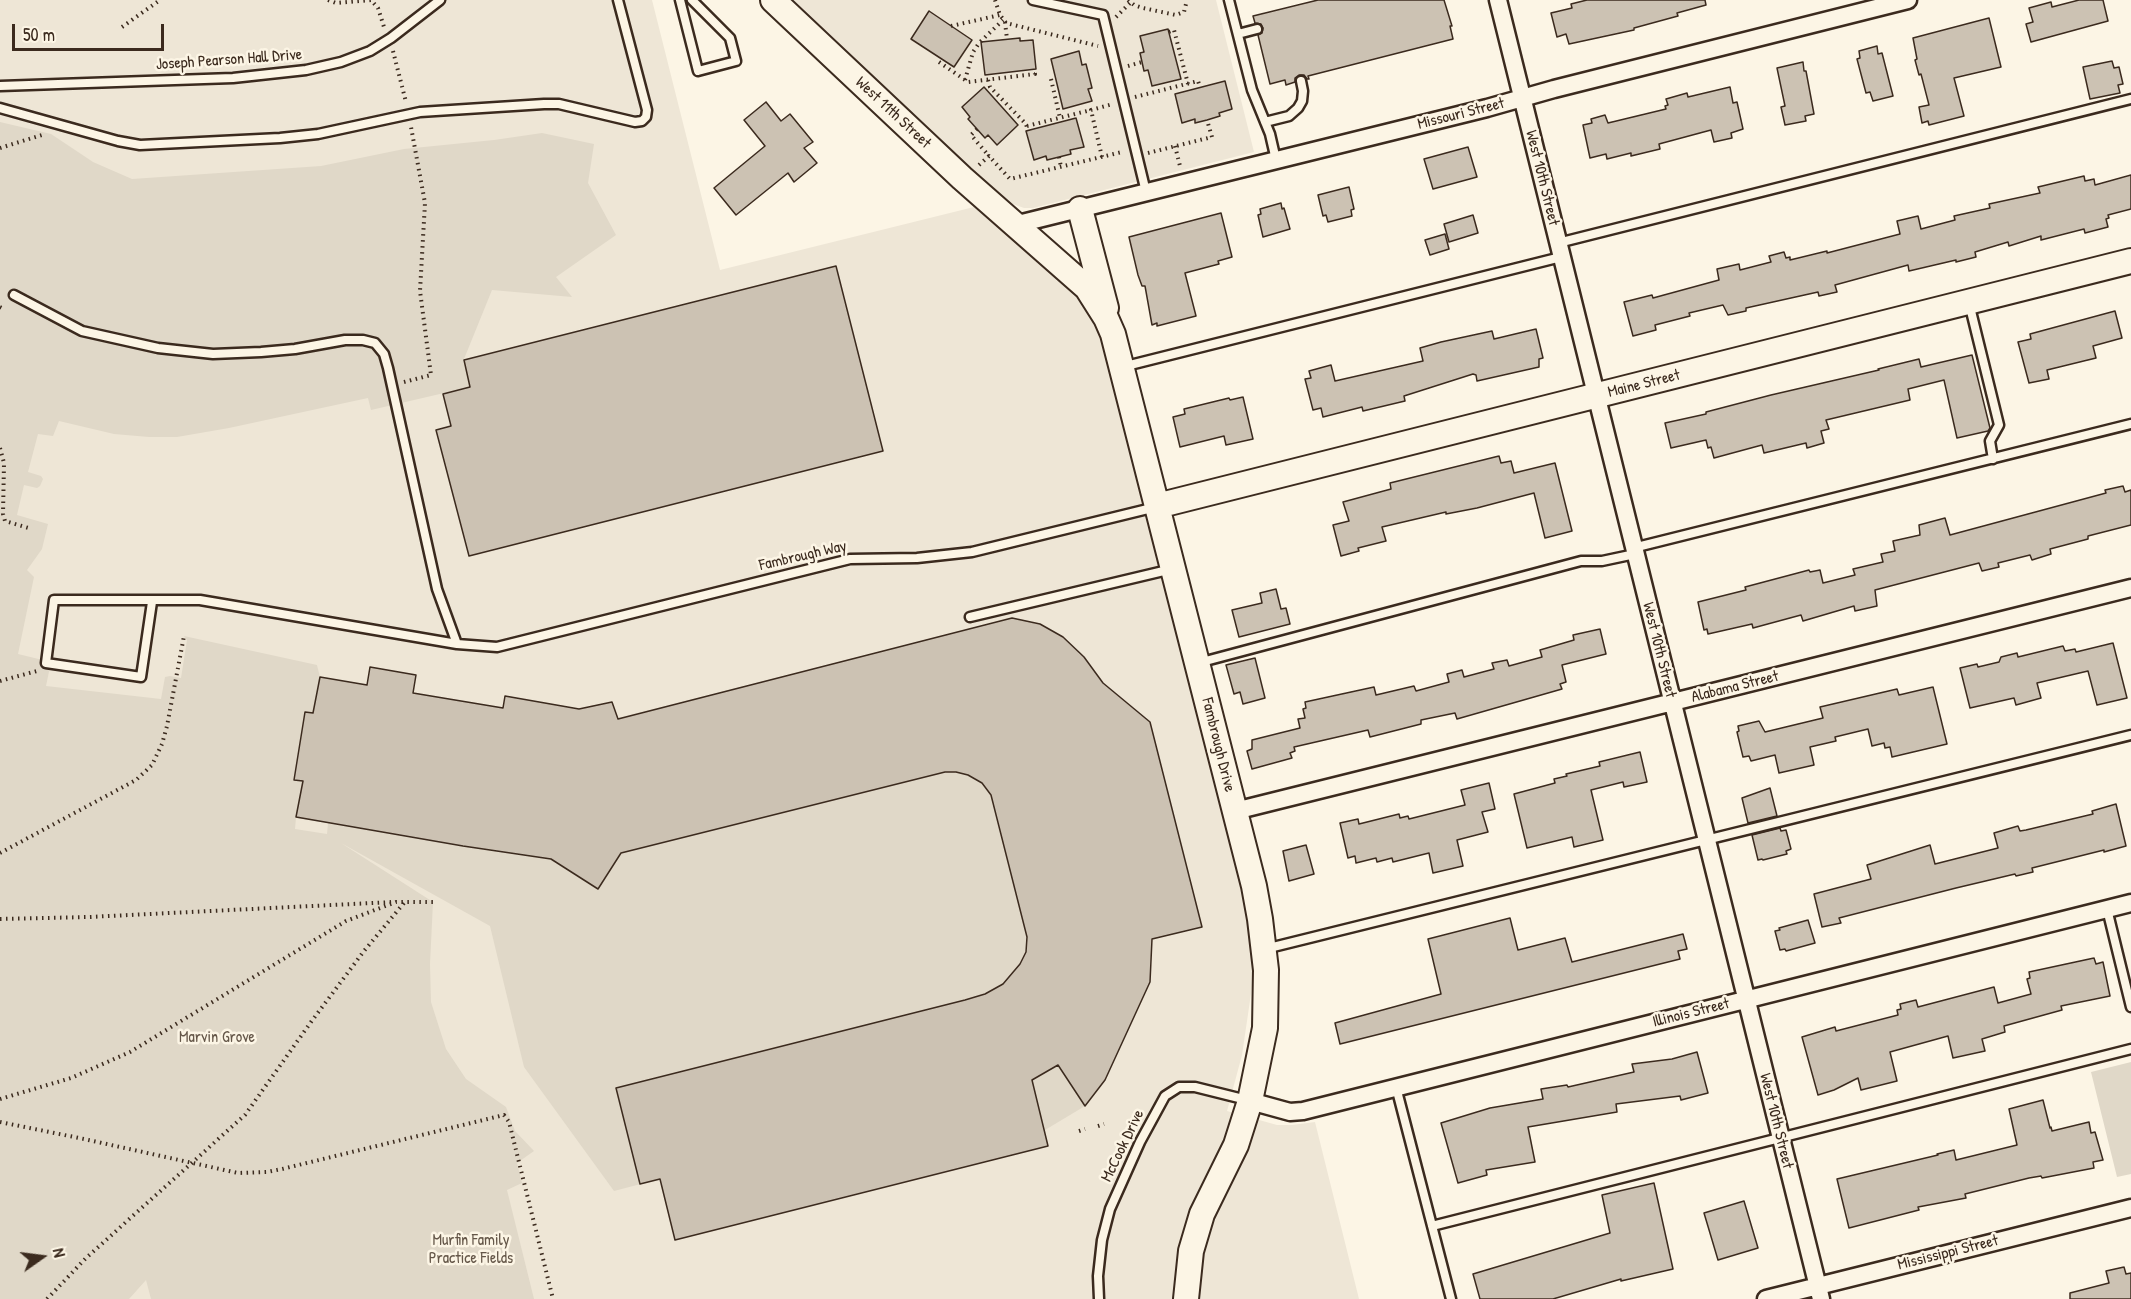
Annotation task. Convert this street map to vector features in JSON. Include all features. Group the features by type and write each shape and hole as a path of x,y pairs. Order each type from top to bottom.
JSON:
{"street":[{"name":"West 11th Street","path":"773,0 1014,225"},
{"name":"West 10th Street","path":"1498,0 1819,1292"},
{"name":"Missouri Street","path":"1014,225 1908,0"},
{"path":"1080,209 1113,334"},
{"name":"Fambrough Drive","path":"1014,225 1087,288 1113,334 1254,886 1265,949 1266,1017 1259,1066 1236,1145 1202,1214 1191,1251 1186,1299"},
{"name":"Maine Street","path":"1157,506 2131,261"},
{"name":"Alabama Street","path":"1235,811 2131,588"},
{"name":"Illinois Street","path":"1250,1101 1290,1112 1303,1111 2131,903"},
{"name":"Mississippi Street","path":"1766,1299 1819,1292 2131,1208"}],"lane":[{"name":"Joseph Pearson Hall Drive","path":"0,86 222,79 306,70 341,62 370,51 389,40 440,0"},
{"path":"0,108 140,145 289,137 318,134 408,114 559,104 635,122 642,121 646,117 647,110 618,0"},
{"path":"680,0 698,71 736,61 730,38 692,0"},
{"path":"1034,0 1103,15 1146,192"},
{"path":"1229,0 1252,90 1265,122 1276,160"},
{"path":"1238,34 1257,29"},
{"path":"1265,122 1289,116 1298,108 1302,101 1301,81"},
{"path":"1122,367 2131,99"},
{"path":"14,295 82,331 158,348 213,354 295,349 345,339 363,339 375,343 384,354 437,589 457,644"},
{"path":"1968,302 1999,425 1990,441 1993,459"},
{"path":"1197,663 1581,561 1602,561 2131,424"},
{"name":"Fambrough Way","path":"46,663 54,600 152,602 200,600 457,644 497,647 850,559 917,558 972,552 1157,506"},
{"path":"970,616 1173,568"},
{"path":"46,663 141,677 152,602"},
{"path":"1265,949 2131,735"},
{"path":"2106,909 2131,1007"},
{"path":"1432,1226 2131,1049"},
{"name":"McCook Drive","path":"1099,1299 1098,1276 1102,1240 1110,1209 1140,1142 1165,1096 1179,1087 1195,1087 1250,1101"},
{"path":"1396,1087 1450,1299"}],"path":[{"path":"122,27 160,0"},
{"path":"328,0 336,3 371,0 378,8 389,40 408,114 425,203 420,291 431,375 392,386"},
{"path":"995,0 1004,21 1007,39"},
{"path":"1123,10 1130,0 1143,8 1176,15 1184,12 1187,0"},
{"path":"951,26 1000,15"},
{"path":"1004,21 1099,46"},
{"path":"965,80 979,43 1004,21"},
{"path":"1169,32 1174,30 1188,84"},
{"path":"1127,66 1142,62"},
{"path":"939,63 968,82 1035,74 1034,69"},
{"path":"1051,79 1060,117"},
{"path":"988,80 990,87 1027,128 1113,104 1111,93"},
{"path":"1134,97 1198,81 1200,87"},
{"path":"1091,110 1102,157"},
{"path":"1148,153 1212,137 1208,120"},
{"path":"977,129 971,135 1010,179 1125,151 1130,172 1141,170"},
{"path":"0,148 34,137"},
{"path":"976,167 990,156"},
{"path":"1059,157 1061,167"},
{"path":"0,448 4,463 4,521 32,529"},
{"path":"0,853 136,780 152,765 160,750 167,726 184,636"},
{"path":"0,681 39,670 46,663"},
{"path":"0,1099 71,1078 119,1058 171,1029 336,926 396,902"},
{"path":"0,919 433,902"},
{"path":"47,1299 86,1258 245,1115 317,1013 404,903"},
{"path":"0,1122 238,1173 267,1172 504,1115 509,1122 553,1299"},
{"path":"1098,1126 1104,1124"},
{"path":"1079,1131 1084,1129"}],"shaded area":[{"path":"0,0 652,0 720,270 974,207 1068,287 1081,301 1097,325 1102,339 1248,912 1252,947 1252,987 1242,1055 1227,1111 1277,1125 1315,1122 1359,1299 0,1299"},
{"path":"789,0 1216,0 1254,152 1033,208 1024,208 1013,204 968,169"}],"green space":[{"path":"0,122 51,134 93,162 132,179 321,166 404,149 542,133 594,144 588,183 616,235 556,277 572,297 492,290 464,359 470,387 371,410 368,398 177,437 114,434 59,421 53,436 38,434 28,472 41,476 43,479 37,488 24,485 17,515 48,524 42,549 27,570 34,577 18,654 51,662 46,686 161,699 165,677 181,678 187,640 184,636 317,665 320,677 367,685 370,667 416,675 414,693 502,708 505,696 579,709 612,702 618,718 1012,618 1040,624 1063,637 1085,657 1103,683 1150,722 1202,927 1152,939 1150,982 1105,1080 1085,1106 1045,1130 1048,1146 675,1240 660,1179 614,1191 524,1067 490,926 341,843 433,902 431,1002 446,1049 466,1079 506,1107 515,1131 534,1151 517,1163 522,1183 507,1190 534,1299 151,1299 146,1280 129,1299 0,1299","holes":["296,818 328,823 327,834 295,829"]},
{"path":"2131,1062 2131,1174 2117,1177 2091,1072"}],"building":[{"path":"1318,0 1444,0 1452,26 1450,26 1453,39 1308,76 1309,79 1304,75 1299,75 1295,78 1295,82 1286,85 1285,80 1270,84 1258,35 1262,33 1263,28 1261,24 1255,23 1253,16"},
{"path":"1587,0 1705,0 1706,5 1677,13 1678,16 1634,28 1634,30 1569,44 1566,34 1557,37 1551,13 1572,8 1571,4"},
{"path":"2079,0 2103,0 2108,21 2031,42 2026,24 2033,22 2029,8 2051,2 2052,7"},
{"path":"929,11 972,40 954,67 911,39"},
{"path":"1989,18 2001,67 1954,78 1964,116 1929,125 1928,121 1922,123 1919,107 1929,105 1915,60 1917,59 1913,38"},
{"path":"1168,29 1181,79 1152,86 1148,70 1144,71 1140,53 1144,52 1140,36"},
{"path":"1020,38 1020,41 1033,40 1036,69 985,75 981,42"},
{"path":"1877,46 1878,54 1882,53 1893,96 1873,101 1870,92 1866,93 1857,59 1860,58 1859,51"},
{"path":"1079,51 1082,65 1086,64 1092,88 1088,89 1092,101 1063,109 1051,59"},
{"path":"2112,61 2114,68 2119,67 2123,84 2118,85 2120,93 2090,99 2083,67"},
{"path":"1803,62 1814,114 1805,116 1806,121 1785,125 1781,107 1785,106 1777,68"},
{"path":"1225,81 1232,109 1207,120 1195,123 1195,119 1182,123 1175,94"},
{"path":"984,87 1018,125 997,145 988,135 985,138 968,119 970,117 962,107"},
{"path":"1730,87 1733,103 1737,102 1743,129 1731,133 1732,138 1714,142 1711,130 1659,144 1660,149 1631,156 1631,153 1607,159 1606,154 1590,158 1583,125 1592,123 1591,119 1605,115 1608,123 1666,109 1665,106 1668,105 1666,99 1687,93 1688,97"},
{"path":"766,102 781,121 790,114 813,142 804,148 817,163 794,182 788,173 736,215 714,188 765,146 744,120"},
{"path":"1076,118 1084,147 1070,150 1071,154 1047,160 1046,156 1034,160 1026,131"},
{"path":"1468,147 1477,177 1433,189 1424,159"},
{"path":"2131,175 2131,209 2108,215 2109,218 2106,219 2108,227 2085,233 2084,229 2041,240 2041,236 2009,246 2008,242 1975,252 1976,257 1909,271 1908,265 1835,285 1837,292 1819,296 1818,292 1746,308 1746,311 1728,315 1723,305 1689,313 1690,316 1655,325 1656,330 1633,336 1624,302 1652,295 1653,298 1719,280 1717,269 1739,264 1740,270 1771,262 1769,256 1784,252 1786,258 1790,257 1790,260 1827,251 1827,253 1900,234 1897,221 1918,216 1921,229 1955,220 1954,216 1990,208 1989,204 2040,193 2038,187 2084,176 2085,181 2094,179 2095,185"},
{"path":"1349,187 1354,209 1351,210 1352,216 1328,222 1326,215 1323,216 1318,195"},
{"path":"1281,203 1290,229 1263,237 1258,215 1261,214 1260,209"},
{"path":"1221,213 1232,257 1218,261 1219,264 1185,273 1196,316 1157,326 1157,323 1152,325 1145,286 1142,286 1138,275 1129,237"},
{"path":"1473,215 1478,233 1449,242 1444,224"},
{"path":"1445,234 1449,249 1430,255 1425,240"},
{"path":"836,266 883,451 469,556 436,430 451,426 443,394 470,387 464,360"},
{"path":"2115,311 2122,338 2093,346 2096,358 2047,370 2049,379 2029,383 2018,342 2031,339 2030,334"},
{"path":"1536,329 1543,358 1539,359 1539,367 1477,381 1476,375 1473,374 1404,396 1405,401 1363,411 1362,407 1323,417 1321,408 1313,410 1305,379 1311,378 1309,371 1331,365 1335,381 1423,361 1420,348 1441,342 1492,331 1494,339"},
{"path":"1972,355 1990,428 1988,431 1957,438 1944,380 1908,389 1910,400 1826,420 1829,429 1821,431 1824,443 1807,448 1806,443 1764,453 1762,445 1714,458 1706,440 1671,448 1665,423 1919,359 1921,367"},
{"path":"1243,397 1253,439 1226,445 1224,436 1180,447 1173,417 1185,414 1184,409 1229,398 1230,400"},
{"path":"1499,456 1501,463 1511,461 1514,473 1555,463 1572,531 1545,538 1534,493 1477,508 1446,514 1446,512 1382,527 1386,541 1358,548 1359,551 1341,556 1333,525 1349,521 1343,502 1391,489 1390,483"},
{"path":"2123,486 2125,492 2131,490 2131,525 2050,549 2051,554 2032,560 2030,555 1998,563 1999,567 1982,571 1979,563 1875,590 1877,606 1855,611 1854,606 1803,621 1801,615 1753,628 1752,624 1708,634 1707,629 1704,630 1698,602 1809,570 1810,572 1820,570 1823,583 1855,575 1853,569 1883,562 1881,554 1895,551 1893,541 1920,535 1919,525 1945,518 1950,535 2106,493 2105,490"},
{"path":"1276,589 1281,609 1286,608 1290,624 1239,637 1232,610 1262,603 1260,593"},
{"path":"1012,618 1040,624 1063,637 1084,657 1103,683 1150,722 1202,927 1152,939 1150,982 1105,1080 1085,1106 1058,1065 1032,1080 1048,1146 675,1240 660,1179 640,1184 616,1088 965,1000 985,994 1003,984 1020,964 1026,952 1027,937 991,795 982,783 968,775 945,772 621,853 598,889 551,859 296,817 303,781 294,780 305,712 313,713 320,677 367,685 370,667 416,675 413,693 503,708 505,696 579,709 612,702 618,719"},
{"path":"1600,629 1606,654 1562,665 1566,682 1560,684 1562,689 1457,719 1455,713 1421,720 1421,724 1370,737 1368,730 1294,747 1295,751 1290,753 1292,758 1252,769 1247,751 1252,749 1252,740 1300,728 1298,719 1305,718 1303,709 1306,708 1305,702 1374,687 1376,695 1414,686 1416,691 1449,682 1447,674 1462,670 1464,677 1494,669 1492,663 1507,660 1509,666 1542,657 1540,650 1574,640 1573,635"},
{"path":"2113,643 2127,698 2097,705 2088,671 2037,683 2041,698 2016,705 2014,698 1970,708 1960,668 1999,662 2001,657 2017,653 2018,657 2063,646 2065,651 2075,649 2076,652"},
{"path":"1255,658 1265,698 1243,704 1240,692 1234,694 1226,665"},
{"path":"1933,687 1947,744 1892,757 1890,747 1885,748 1884,743 1872,746 1868,729 1835,737 1836,741 1810,747 1814,765 1779,773 1775,755 1751,761 1749,756 1743,757 1737,732 1739,731 1738,726 1759,721 1765,732 1823,718 1820,707 1897,689 1899,695"},
{"path":"1640,752 1647,782 1624,787 1623,782 1591,790 1603,840 1574,847 1572,837 1527,848 1514,794 1555,783 1554,779 1567,776 1566,774 1600,766 1599,762"},
{"path":"1489,783 1495,809 1482,812 1488,832 1457,840 1463,866 1433,873 1429,853 1393,862 1392,858 1377,862 1376,858 1356,863 1355,856 1348,858 1340,823 1358,819 1359,824 1399,814 1400,818 1408,816 1409,819 1465,805 1461,790"},
{"path":"1770,788 1777,816 1748,823 1742,798"},
{"path":"2116,804 2126,846 2032,868 2033,872 2016,876 2015,874 1839,918 1841,923 1822,927 1814,894 1871,879 1867,865 1930,845 1935,864 1998,848 1994,833 2018,826 2020,831 2026,830 2093,814 2092,811"},
{"path":"1780,828 1781,831 1786,830 1791,849 1786,851 1787,854 1758,860 1752,835"},
{"path":"1306,845 1314,874 1289,881 1283,851"},
{"path":"1510,918 1518,950 1565,938 1572,962 1683,934 1687,949 1678,951 1680,959 1340,1044 1335,1023 1441,994 1428,939"},
{"path":"1808,920 1815,943 1786,951 1785,949 1780,950 1775,931"},
{"path":"2094,958 2096,964 2103,962 2110,996 2061,1006 2062,1010 2004,1026 2005,1032 1982,1039 1985,1051 1953,1058 1948,1036 1890,1052 1897,1081 1861,1090 1858,1078 1818,1095 1802,1037 1835,1027 1836,1031 1898,1015 1897,1010 1901,1009 1900,1004 1916,1000 1918,1007 1994,987 1998,1003 2031,994 2027,979 2030,978 2029,972"},
{"path":"1697,1052 1708,1093 1681,1100 1680,1096 1616,1104 1617,1112 1528,1127 1535,1162 1486,1170 1487,1175 1458,1183 1441,1123 1490,1108 1543,1099 1541,1089 1567,1085 1568,1087 1634,1072 1632,1064 1672,1059"},
{"path":"2043,1100 2052,1131 2089,1122 2091,1133 2095,1132 2103,1160 2093,1162 2094,1168 2042,1178 2041,1176 2029,1178 1965,1194 1966,1198 1918,1207 1919,1210 1849,1228 1837,1179 1954,1150 1956,1160 2017,1145 2009,1109"},
{"path":"1654,1183 1673,1269 1621,1281 1621,1279 1553,1299 1480,1299 1473,1274 1610,1233 1602,1195"},
{"path":"1744,1201 1758,1248 1718,1260 1704,1213"},
{"path":"2124,1267 2126,1274 2131,1273 2131,1299 2070,1299 2070,1293 2109,1283 2106,1271"}],"park label":[{"name":"Marvin Grove","path":"217,1038"},
{"name":"Murfin Family Practice Fields","path":"471,1250"}]}
